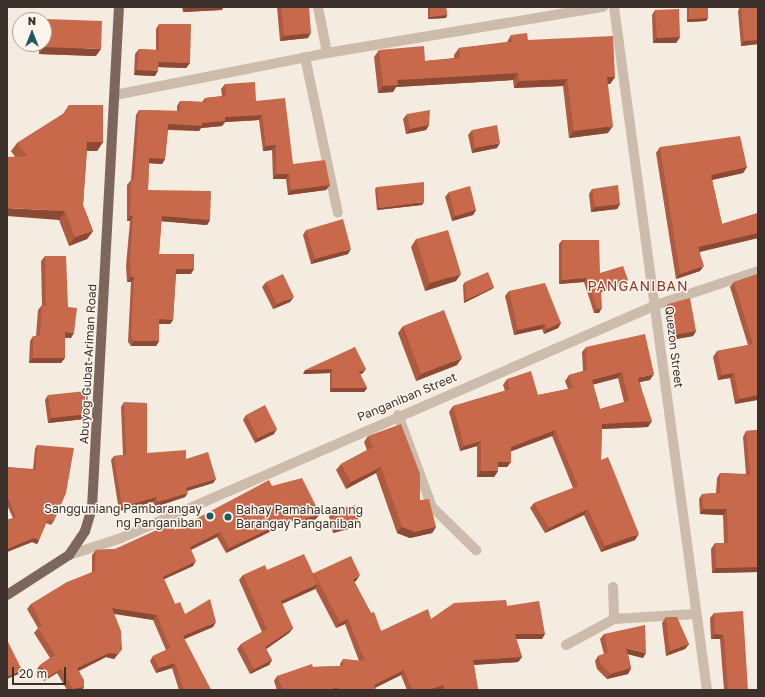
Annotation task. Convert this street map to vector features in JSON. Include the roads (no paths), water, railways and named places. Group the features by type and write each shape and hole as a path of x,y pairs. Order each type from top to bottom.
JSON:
{"main road":[{"name":"Abuyog-Gubat-Ariman Road","path":"7,595 69,555 85,531 96,473 119,7"}],"street":[{"path":"318,7 327,53"},
{"path":"115,95 327,53 603,7"},
{"name":"Quezon Street","path":"614,7 656,305 695,614 707,690"},
{"path":"305,57 338,213"},
{"name":"Panganiban Street","path":"69,555 121,538 398,415 656,305 758,272"},
{"path":"398,415 432,507 476,550"},
{"path":"612,586 614,619"},
{"path":"566,645 614,619 695,614"}],"place":[{"name":"Sangguniang Pambarangay ng Panganiban","path":"210,516"},
{"name":"Bahay Pamahalaan ng Barangay Panganiban","path":"228,517"}],"district":[{"name":"PANGANIBAN","path":"638,286"}]}
